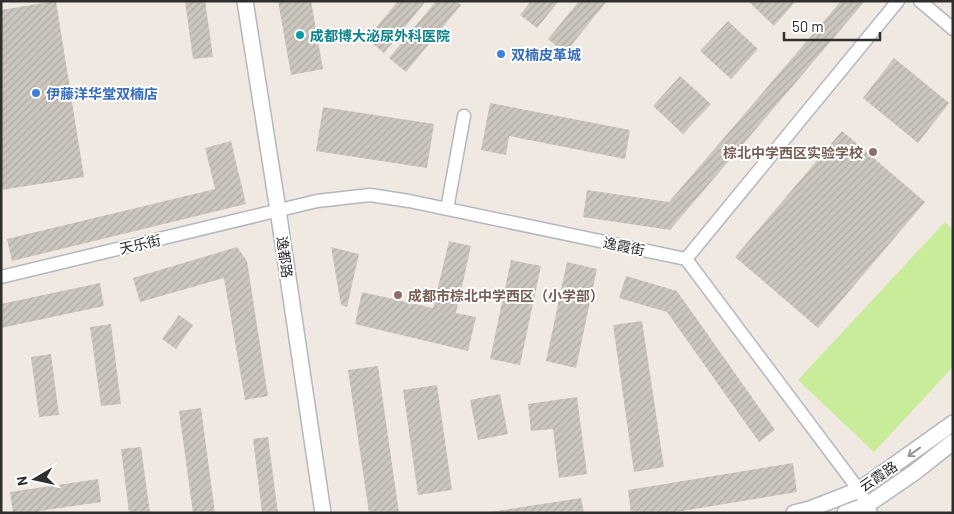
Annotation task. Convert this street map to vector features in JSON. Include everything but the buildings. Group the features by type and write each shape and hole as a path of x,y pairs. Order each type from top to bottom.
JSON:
{"street":[{"name":"逸都路","path":"245,1 323,513"},
{"path":"869,509 859,490 686,258 898,1"},
{"path":"920,1 953,29"},
{"path":"447,209 464,116"},
{"name":"逸霞街","path":"278,210 317,201 370,195 686,258"},
{"name":"天乐街","path":"1,277 278,210"},
{"name":"云霞路","path":"794,513 810,509 859,490 953,423"},
{"path":"845,513 869,509 953,442"}],"green space":[{"path":"945,222 953,230 953,367 874,452 798,380"}],"place":[{"name":"成都博大泌尿外科医院","path":"300,35"},
{"name":"双楠皮革城","path":"501,54"},
{"name":"伊藤洋华堂双楠店","path":"36,93"},
{"name":"棕北中学西区实验学校","path":"873,152"},
{"name":"成都市棕北中学西区（小学部）","path":"398,295"}]}
